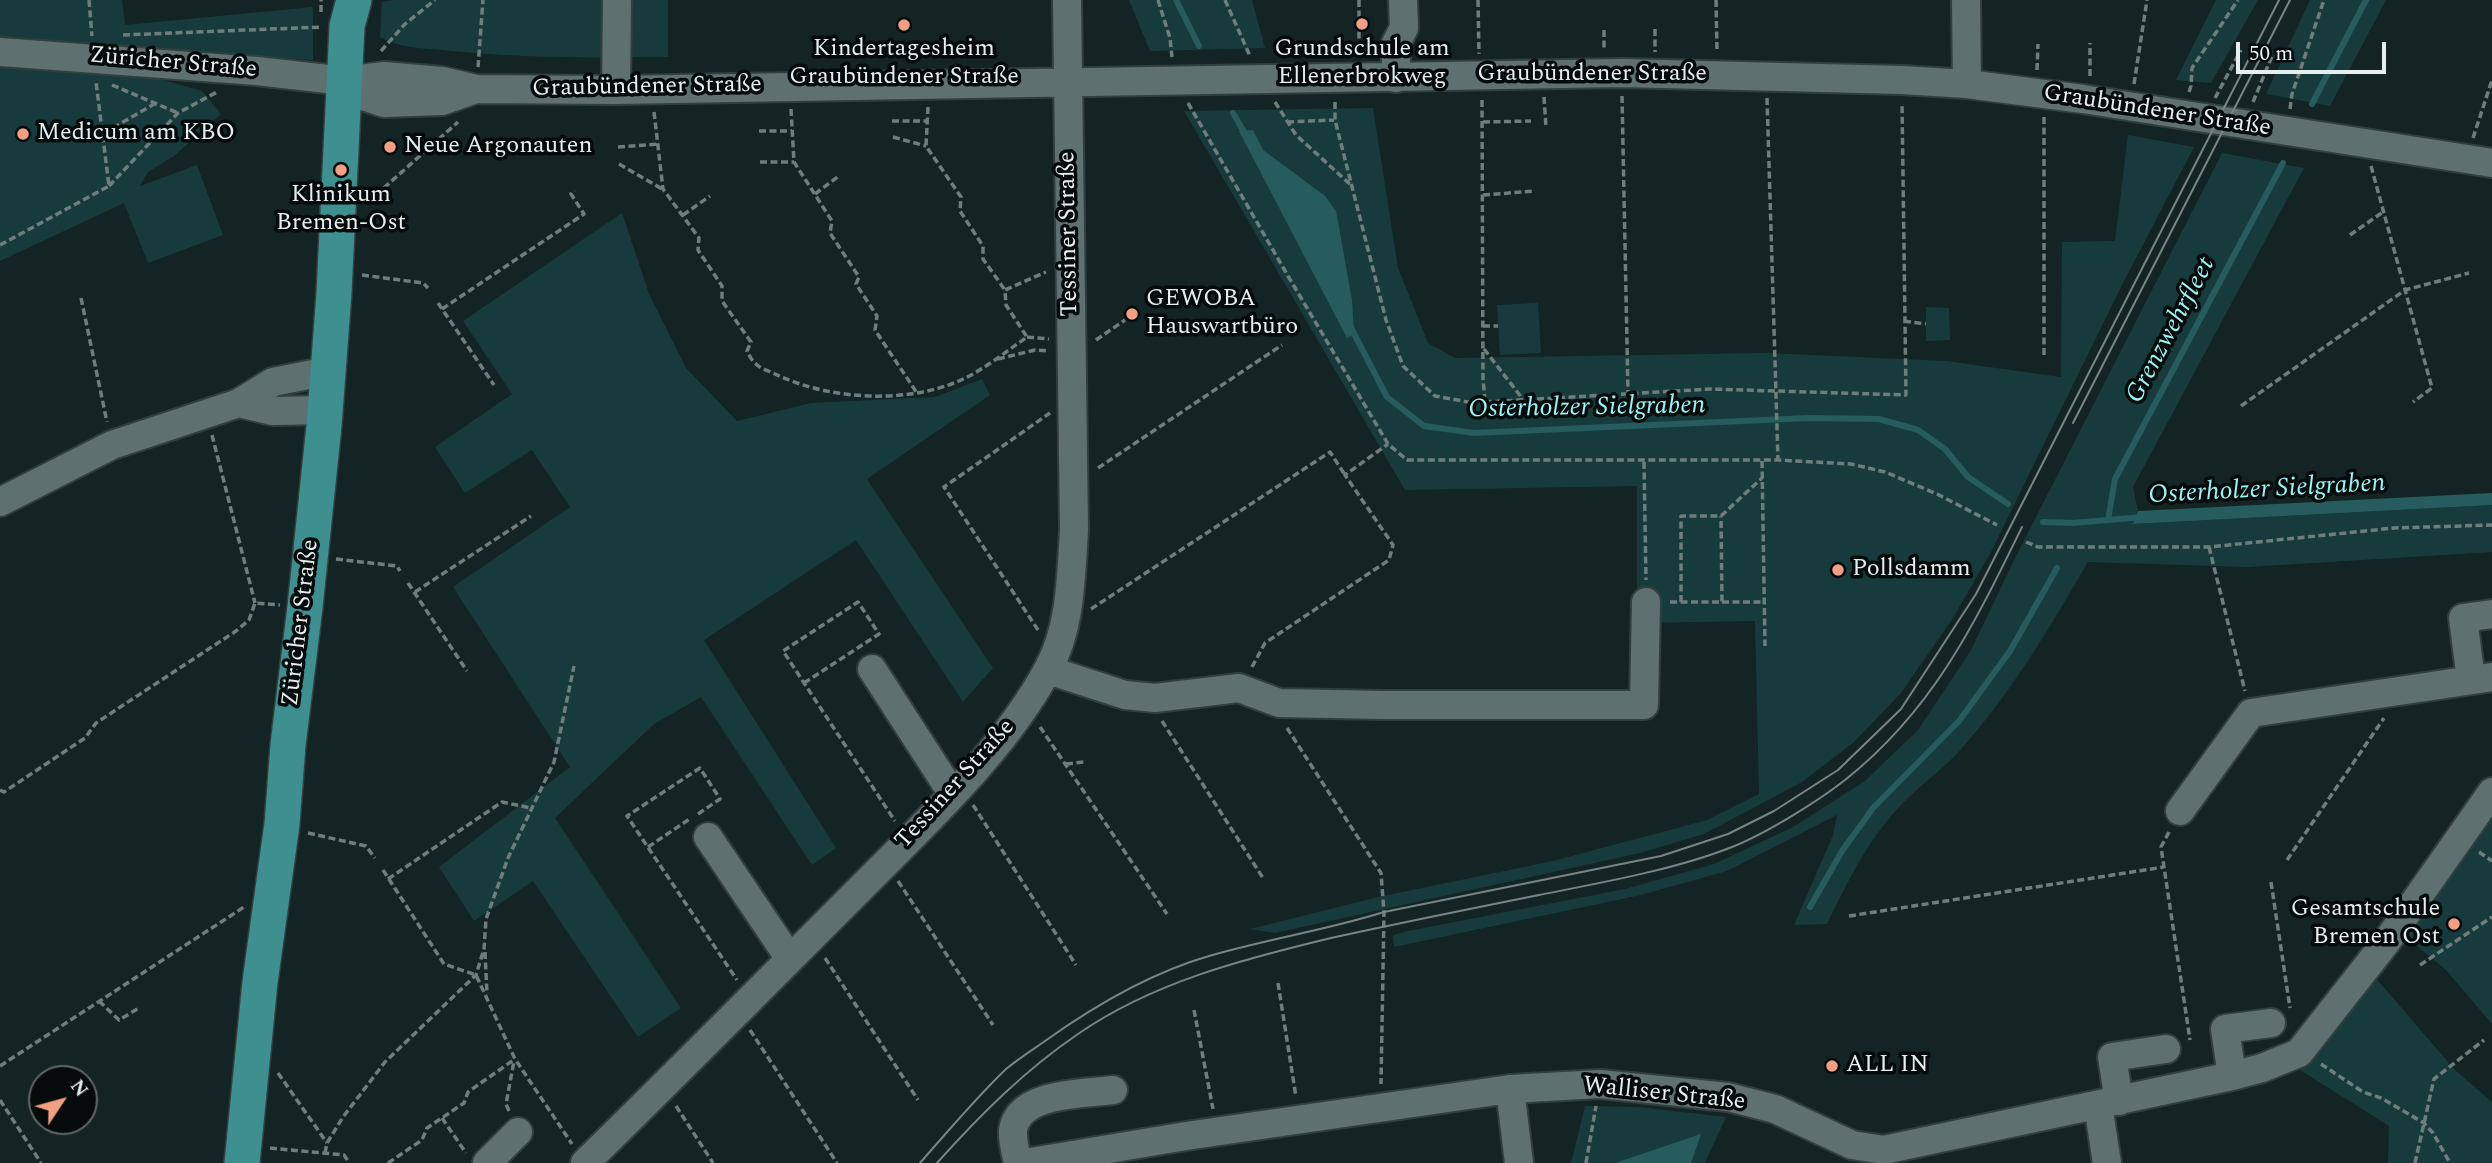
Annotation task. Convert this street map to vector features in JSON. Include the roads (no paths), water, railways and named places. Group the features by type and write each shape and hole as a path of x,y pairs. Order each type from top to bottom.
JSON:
{"main road":[{"name":"Züricher Straße","path":"255,1156 272,888 282,824 288,745 306,607 325,411 347,9"}],"street":[{"path":"616,90 617,0"},
{"name":"Tessiner Straße","path":"585,1163 956,789 1000,741 1052,662 1065,626 1072,573 1074,484 1067,0"},
{"path":"1396,78 1396,43 1404,28 1403,0"},
{"path":"1966,0 1968,84"},
{"name":"Züricher Straße","path":"0,52 91,52 345,81"},
{"name":"Graubündener Straße","path":"345,81 384,76 442,81 477,89 616,90 1623,73 1902,80 1968,84 2090,100 2479,161"},
{"path":"0,502 112,445 239,403 273,383 328,371"},
{"path":"239,403 273,411 325,411"},
{"path":"1052,662 1125,695 1155,698 1239,688 1279,702 1384,705 1644,705 1646,602"},
{"path":"2180,811 2251,713 2481,678 2463,618 2492,614"},
{"path":"872,669 956,789"},
{"name":"Walliser Straße","path":"1025,1163 1510,1089 1600,1084 1728,1097 1775,1109 1852,1145 1884,1150 2232,1076 2262,1068 2299,1053 2387,941 2492,792"},
{"path":"708,837 790,959"},
{"path":"2107,1163 2106,1058 2271,1023"},
{"path":"2197,1038 2232,1076"},
{"path":"1510,1089 1520,1163"},
{"path":"1018,1163 1013,1130 1020,1114 1026,1108 1041,1100 1113,1090"},
{"path":"479,1160 518,1132"}],"waterway":[{"name":"Osterholzer Sielgraben","path":"1176,0 1199,46"},
{"name":"Grenzwehrfleet","path":"2312,104 2366,0"},
{"name":"Osterholzer Sielgraben","path":"1233,113 1246,135"},
{"name":"Grenzwehrfleet","path":"2108,520 2115,479 2283,163"},
{"name":"Osterholzer Sielgraben","path":"1350,326 1387,397 1424,426 1474,433 1809,418 1879,419 1918,430 1945,449 1968,477 2008,504"},
{"name":"Osterholzer Sielgraben","path":"2043,522 2073,523 2143,517"},
{"path":"1810,907 1842,851 1873,808 1959,721 2010,651 2057,568"}],"tram line":[{"path":"920,1163 1011,1065 1103,1003 1165,972 1231,950 1384,912 1661,856 1728,834 1774,811 1838,770 1901,709 1976,594 2279,0"},
{"path":"2073,423 2290,0"},
{"path":"937,1163 1004,1094 1058,1048 1107,1016 1168,986 1232,964 1331,938 1611,881 1686,863 1732,847 1790,817 1845,780 1903,725 1927,695 1968,632 2022,527"}],"place":[{"name":"Grundschule am Ellenerbrokweg","path":"1362,24"},
{"name":"Kindertagesheim Graubündener Straße","path":"904,25"},
{"name":"Medicum am KBO","path":"23,134"},
{"name":"Neue Argonauten","path":"390,147"},
{"name":"Klinikum Bremen-Ost","path":"341,170"},
{"name":"GEWOBA Hauswartbüro","path":"1132,314"},
{"name":"Pollsdamm","path":"1838,570"},
{"name":"Gesamtschule Bremen Ost","path":"2454,924"},
{"name":"ALL IN","path":"1832,1066"}]}
